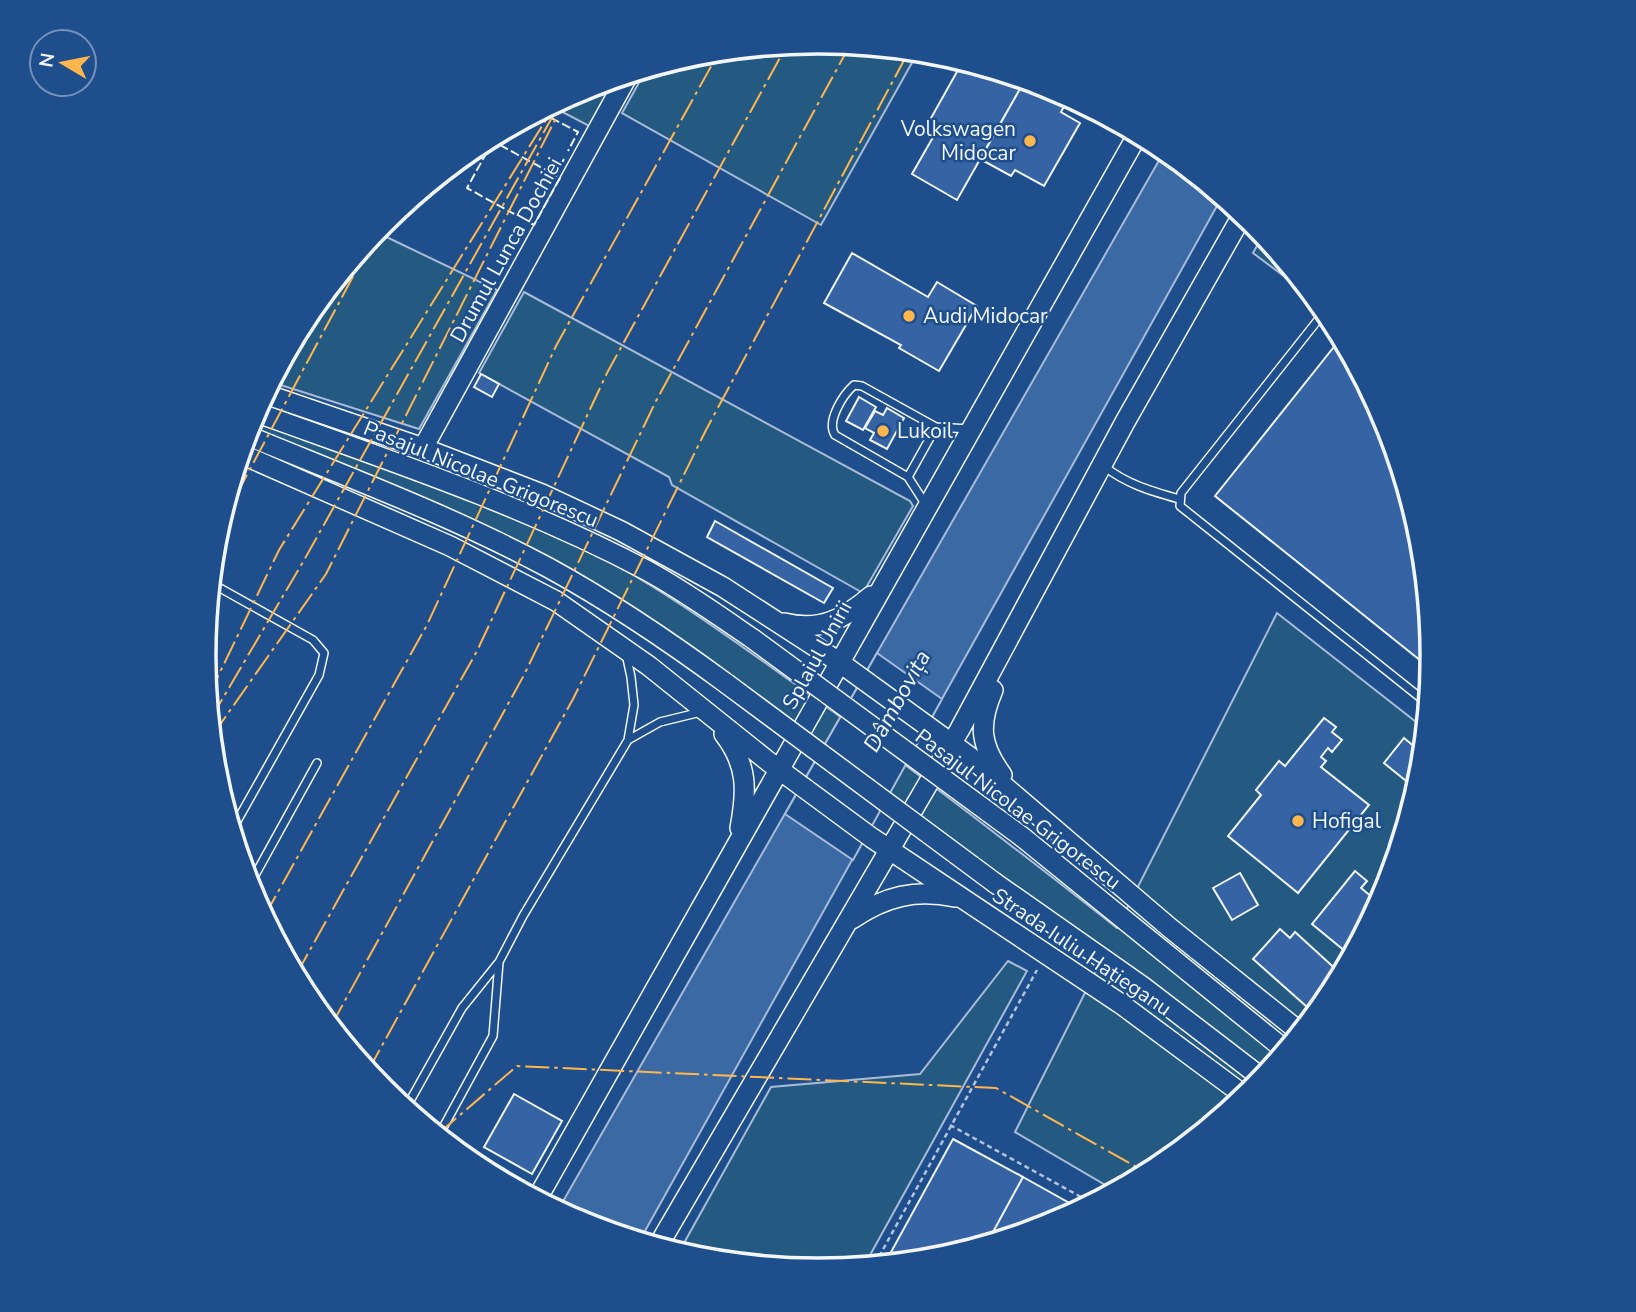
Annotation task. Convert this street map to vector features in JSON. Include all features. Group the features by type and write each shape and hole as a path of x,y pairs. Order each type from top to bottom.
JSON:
{"main road":[{"name":"Drumul Lunca Dochiei","path":"423,448 621,87"},
{"name":"Splaiul Unirii","path":"542,1190 926,505 1133,144"},
{"path":"663,1237 952,743 1102,465 1237,224"},
{"path":"275,397 423,448 542,494 609,525 695,571 776,621 839,662 952,743 1016,794 1152,913 1292,1026"},
{"name":"Pasajul Nicolae Grigorescu","path":"267,416 455,484 563,529 667,582 753,639 1021,836 1278,1043"},
{"path":"257,440 420,507 527,557 608,603 727,684 996,883 1142,986 1253,1071"},
{"path":"250,458 497,568 556,601 624,647 706,712 730,742 744,775 737,843"},
{"path":"776,621 801,626 824,625 847,615 880,589"},
{"path":"1010,639 987,704 983,733 989,754 1016,794"},
{"name":"Strada Iuliu Hațieganu","path":"706,712 890,851 1157,1029 1236,1089"},
{"path":"848,922 874,905 901,895 931,893 960,898"}],"lane":[{"path":"1317,321 1181,494 1180,506 1418,696"},
{"path":"926,505 908,477 835,435 831,429 832,422 848,390 854,385 862,386 936,427 970,429"},
{"path":"908,477 936,427"},
{"path":"1102,465 1119,478 1138,487 1179,499"},
{"path":"220,588 313,640 324,653 319,675 239,818"},
{"path":"411,1099 462,1008 499,962 523,916 628,740 634,705 632,677 624,647"},
{"path":"628,740 660,722 706,712"},
{"path":"257,872 317,763"},
{"path":"444,1127 493,1036 499,962"}],"path":[{"path":"880,1254 1046,954"},
{"path":"950,1125 1081,1197"}],"shaded area":[{"path":"818,54 912,62 821,225 622,113 639,82 739,59"},
{"path":"611,91 591,127 562,112"},
{"path":"386,237 497,290 419,429 281,385 318,322"},
{"path":"1257,245 1284,276 1253,253"},
{"path":"524,292 910,501 913,506 863,593 672,485 669,477 479,373"},
{"path":"263,423 498,510 578,545 634,575 714,627 833,712 1117,928 1277,613 1416,722 1415,735 1399,812 1374,886 1358,922 1318,990 1295,1022 1244,1082 1184,1133 1105,1185 1015,1132 1106,951 659,629 259,435"},
{"path":"1008,961 1027,971 870,1255 818,1258 779,1256 739,1253 684,1242 771,1087 920,1074"}],"water":[{"name":"Dâmbovița","path":"1159,161 1217,206 645,1232 563,1201"}],"pier":[{"path":"877,653 942,699 853,860 785,814"}],"building":[{"path":"957,71 1020,89 957,200 912,174 936,132 926,127"},
{"name":"Volkswagen Midocar","path":"1020,89 1064,107 1061,112 1080,123 1044,186 1015,170 1011,176 980,159"},
{"name":"Audi Midocar","path":"852,253 928,297 937,282 977,306 939,371 899,348 901,345 824,303"},
{"path":"1334,347 1374,426 1399,500 1415,577 1420,660 1215,496"},
{"path":"481,374 499,384 492,397 474,387"},
{"path":"859,397 876,407 863,430 846,421"},
{"name":"Lukoil","path":"887,408 904,418 887,449 870,440 874,433 865,428 875,411 883,415"},
{"path":"715,521 833,588 824,603 707,537"},
{"name":"Hofigal","path":"1324,718 1336,727 1332,732 1342,740 1332,752 1328,748 1321,757 1326,761 1321,767 1369,805 1298,893 1228,836 1261,795 1256,790 1279,761 1285,766"},
{"path":"1404,738 1413,746 1406,781 1384,763"},
{"name":"Hofigal","path":"1355,871 1367,881 1361,888 1370,895 1343,949 1312,924"},
{"path":"1240,873 1258,905 1232,920 1213,888"},
{"path":"1280,929 1290,938 1295,932 1333,967 1306,1006 1253,959"},
{"path":"514,1094 562,1121 532,1174 484,1147"},
{"path":"953,1139 1023,1177 993,1231 935,1246 890,1254"},
{"path":"1023,1177 1069,1203 1011,1226 993,1231"}],"fence":[{"path":"550,117 578,132 568,151"},
{"path":"501,145 555,175 564,159"},
{"path":"485,155 467,188 534,225 560,178 555,175"}],"power":[{"path":"337,1016 524,675 656,401 844,55"},
{"path":"302,965 477,651 607,373 781,56"},
{"path":"373,1061 573,699 706,430 904,60"},
{"path":"271,905 427,625 556,346 712,64"},
{"path":"220,724 326,574 558,113"},
{"path":"219,705 303,562 553,115"},
{"path":"217,678 279,550 546,119"},
{"path":"241,485 355,272"},
{"path":"445,1128 517,1066 996,1088 1135,1167"}],"place":[{"name":"Volkswagen Midocar","path":"1030,141"},
{"name":"Audi Midocar","path":"909,316"},
{"name":"Lukoil","path":"883,431"},
{"name":"Hofigal","path":"1298,821"}]}
